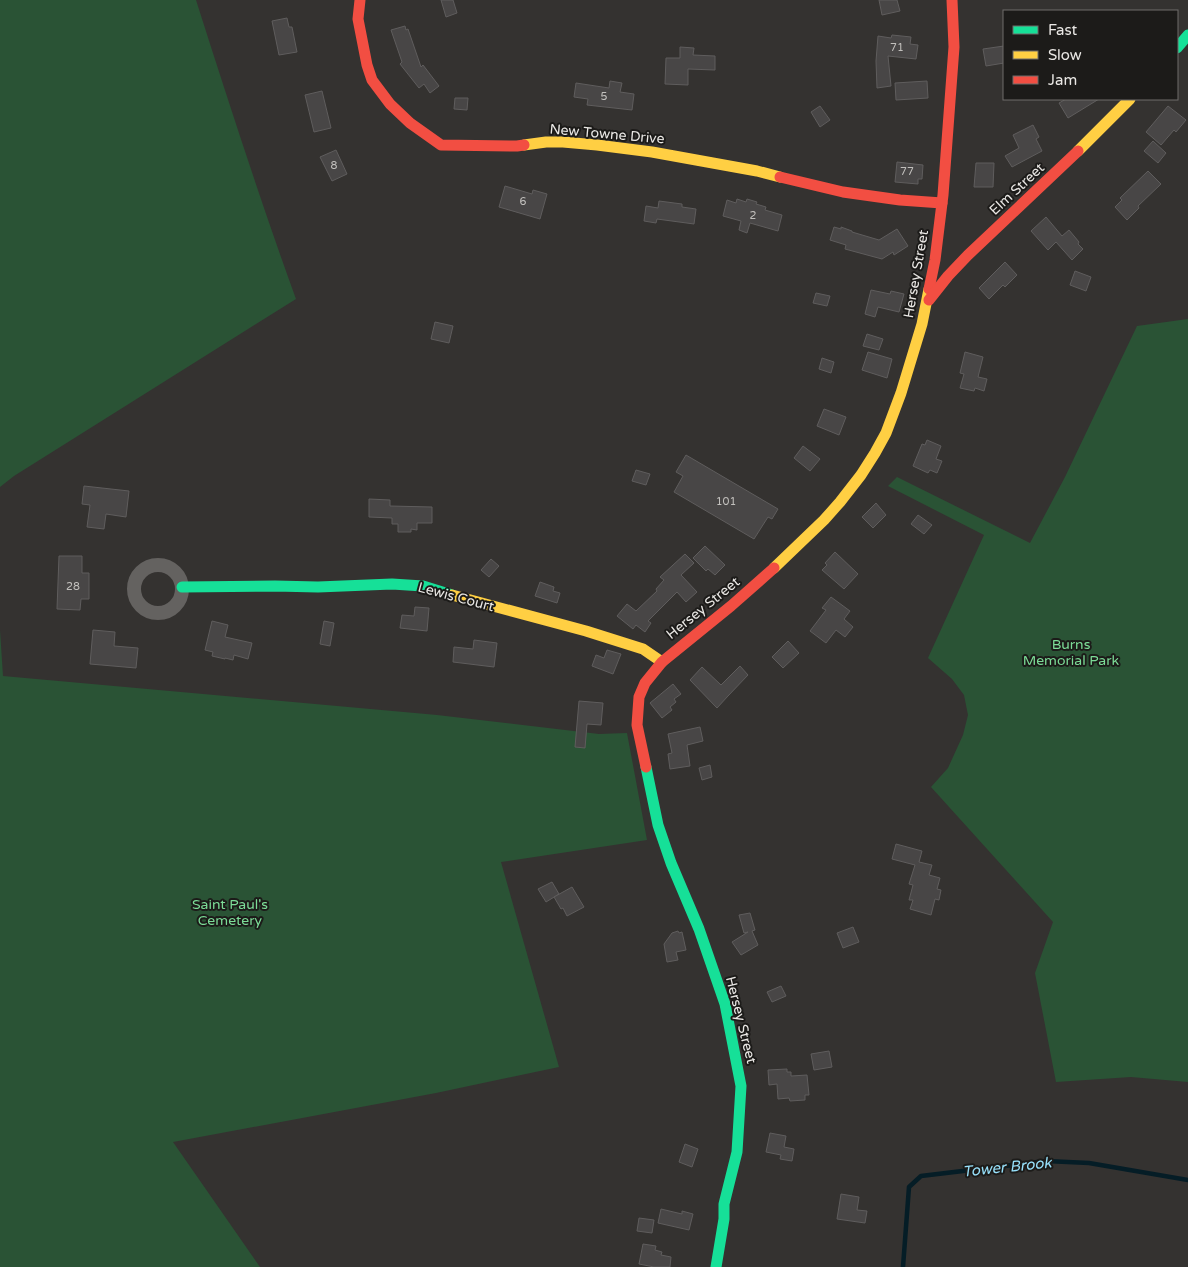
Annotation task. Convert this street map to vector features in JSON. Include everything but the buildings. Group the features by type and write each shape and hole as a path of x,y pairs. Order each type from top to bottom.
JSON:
{"street":[{"name":"New Towne Drive","path":"360,0 358,19 367,65 372,80 390,104 410,123 441,145 517,146 546,142 597,145 766,173 843,192 900,200 942,203"},
{"name":"Hersey Street","path":"716,1267 724,1219 724,1204 737,1152 741,1086 724,1004 699,929 671,863 658,825 639,738 636,709 641,690 652,672 777,566 824,520 876,453 901,393 927,303 942,203 954,47 952,0"},
{"path":"1178,47 1188,35"},
{"name":"Elm Street","path":"927,303 947,276 1059,171 1129,100"},
{"path":"938,232 941,238 952,247 968,255"},
{"name":"Lewis Court","path":"182,587 318,587 416,584 627,644 643,650 662,662"}],"green space":[{"path":"0,0 196,0 296,299 14,476 0,487"},
{"name":"Burns Memorial Park","path":"1188,319 1188,1082 1131,1077 1056,1082 1035,973 1053,922 931,787 948,768 963,735 968,715 964,695 952,679 928,658 984,535 888,486 897,477 1030,543 1065,477 1137,326"},
{"name":"Saint Paul's Cemetery","path":"0,630 3,676 437,715 599,734 627,733 647,840 501,862 559,1067 436,1093 173,1142 260,1267 0,1267"}],"waterway":[{"name":"Tower Brook","path":"903,1267 909,1187 921,1176 1046,1161 1089,1163 1188,1180"}],"traffic: fast":[{"path":"1178,47 1188,35"},
{"path":"182,587 318,587 392,584 423,586 452,595"},
{"path":"646,767 658,825 671,863 699,929 725,1004 741,1086 737,1152 724,1204 724,1219 716,1267"}],"traffic: slow":[{"path":"1078,151 1129,100"},
{"path":"524,145 546,142 597,145 652,152 780,177"},
{"path":"774,568 840,502 875,453 886,433 901,393 922,324 929,289"},
{"path":"452,595 586,631 643,649 662,662"}],"traffic: jam":[{"path":"360,0 358,19 367,65 372,80 390,104 410,123 441,145 524,145"},
{"path":"929,289 935,260 943,195 954,47 952,0"},
{"path":"929,300 968,255 1078,151"},
{"path":"780,177 843,192 900,200 942,203"},
{"path":"646,767 637,725 639,697 645,683 662,662 774,568"}]}
